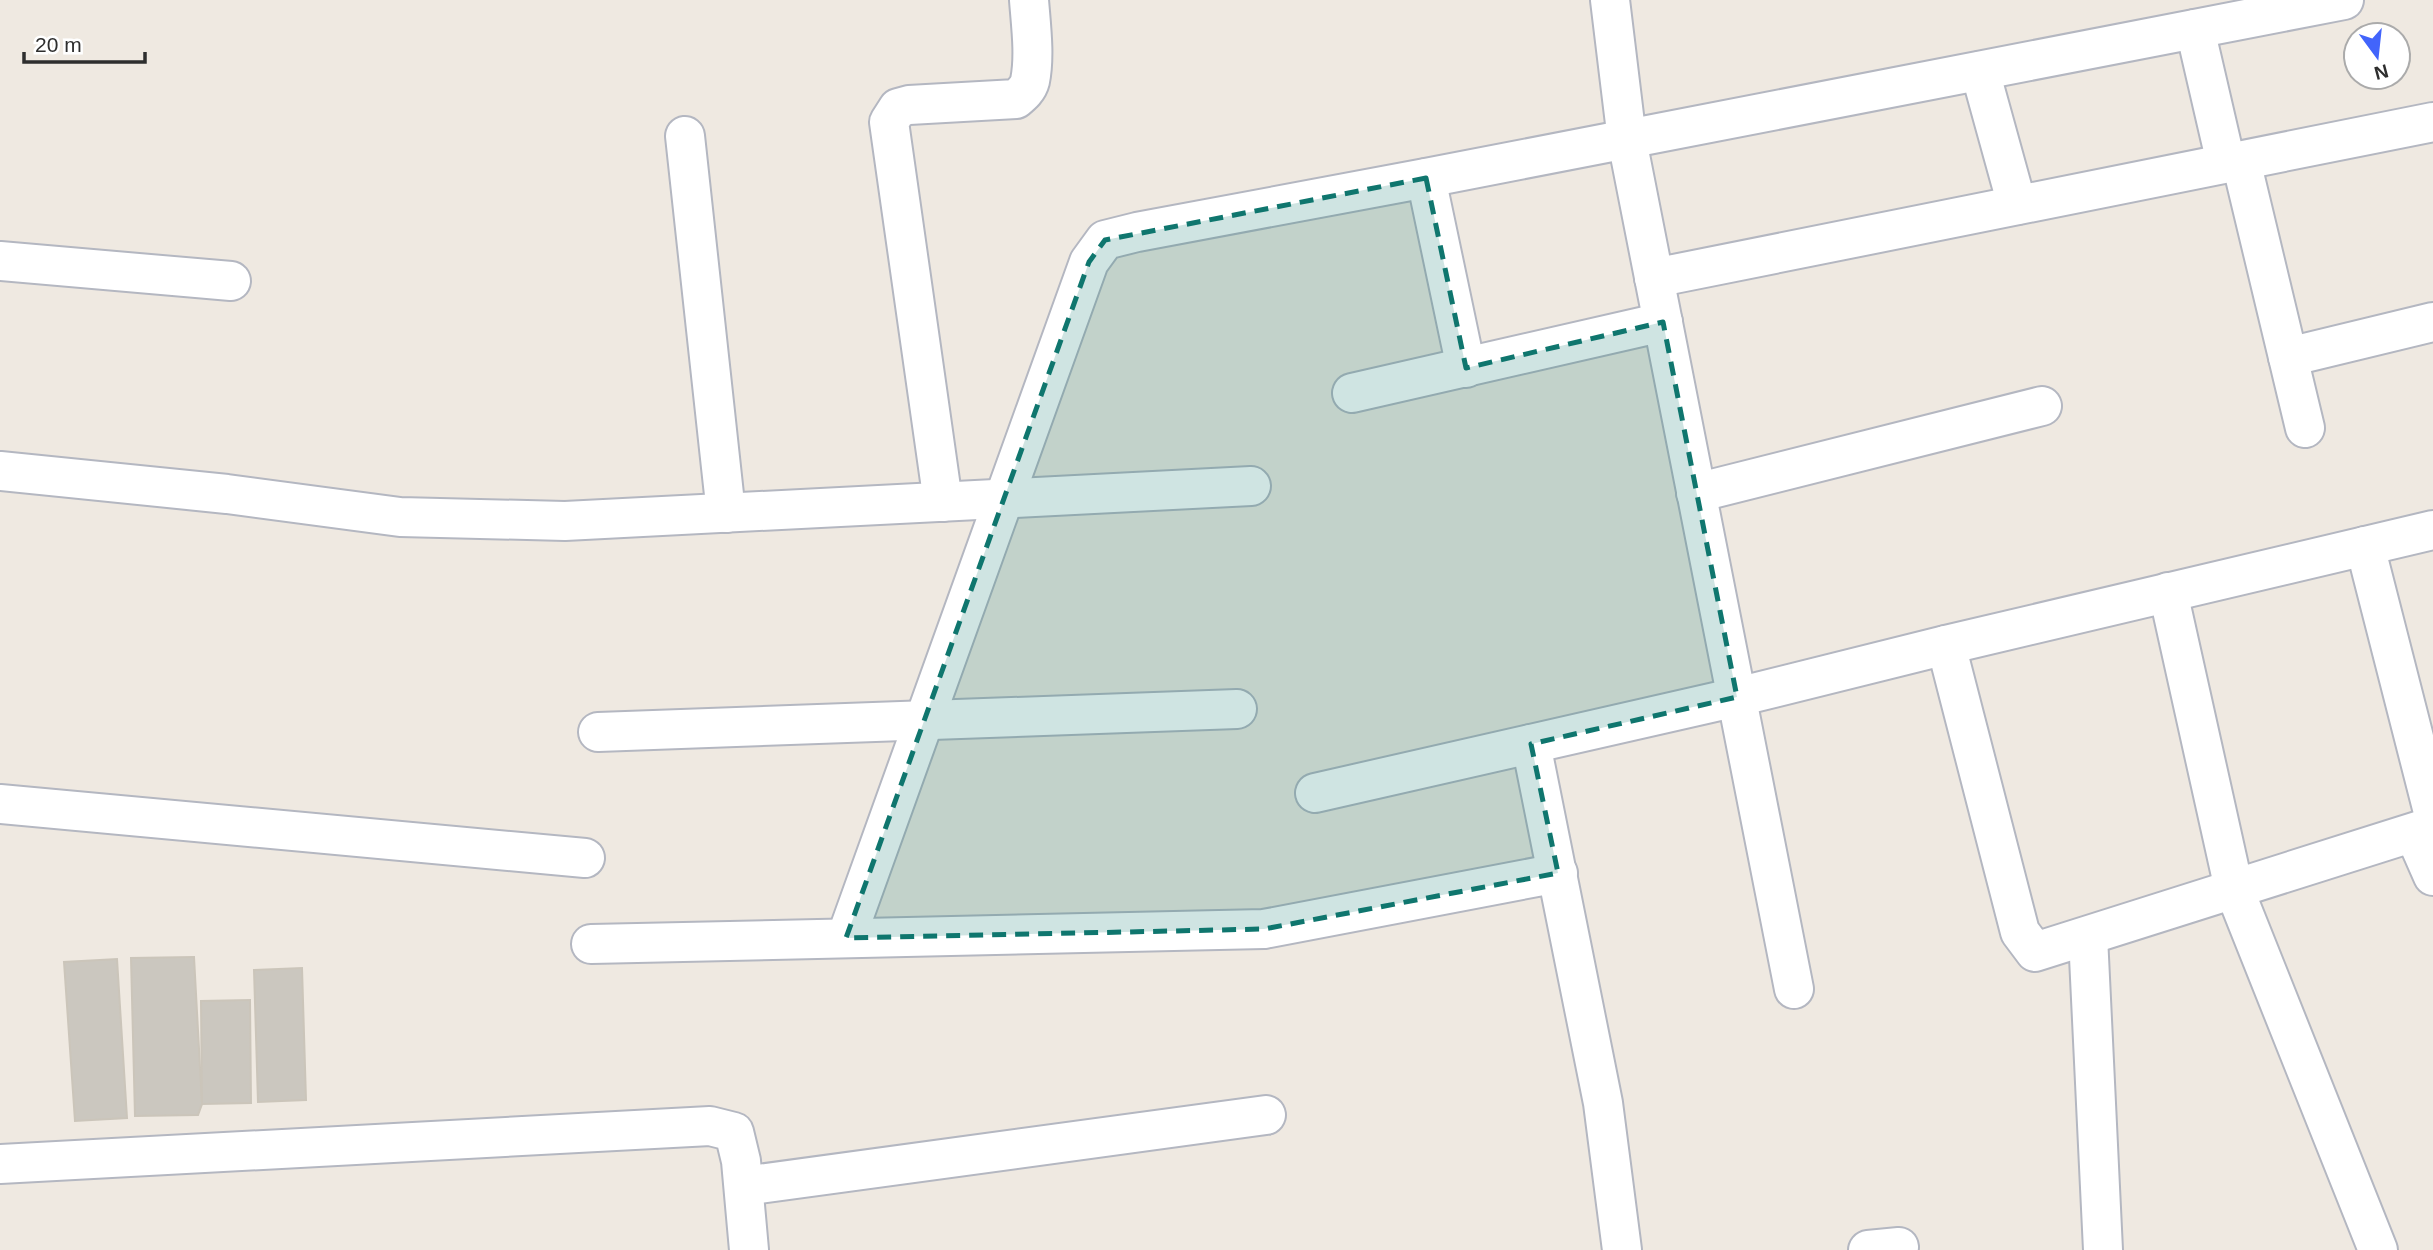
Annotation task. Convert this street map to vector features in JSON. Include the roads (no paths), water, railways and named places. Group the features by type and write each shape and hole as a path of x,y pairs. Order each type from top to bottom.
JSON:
{"street":[{"path":"943,502 889,122 898,108 909,104 1016,99 1030,83 1032,39 1029,0"},
{"path":"1610,0 1627,140 1794,989"},
{"path":"846,938 1089,262 1105,240 2344,0"},
{"path":"2195,29 2288,357 2305,428"},
{"path":"1980,71 2017,205"},
{"path":"1654,278 2433,122"},
{"path":"685,136 726,513"},
{"path":"1426,178 1466,368"},
{"path":"0,261 231,281"},
{"path":"2288,357 2433,322"},
{"path":"1352,393 1662,323"},
{"path":"1696,493 2042,406"},
{"path":"0,471 227,494 400,517 565,521 1251,486"},
{"path":"1315,793 1737,697 2433,530"},
{"path":"2365,546 2421,719 2433,876"},
{"path":"2168,592 2234,889 2378,1250"},
{"path":"1947,645 2020,932 2035,952 2427,824"},
{"path":"598,732 1237,709"},
{"path":"1531,744 1603,1103 1622,1250"},
{"path":"0,804 585,858"},
{"path":"591,944 1264,929 1558,873"},
{"path":"2088,936 2103,1250"},
{"path":"744,1186 1266,1115"},
{"path":"0,1164 710,1126 734,1132 741,1161 749,1250"}]}
